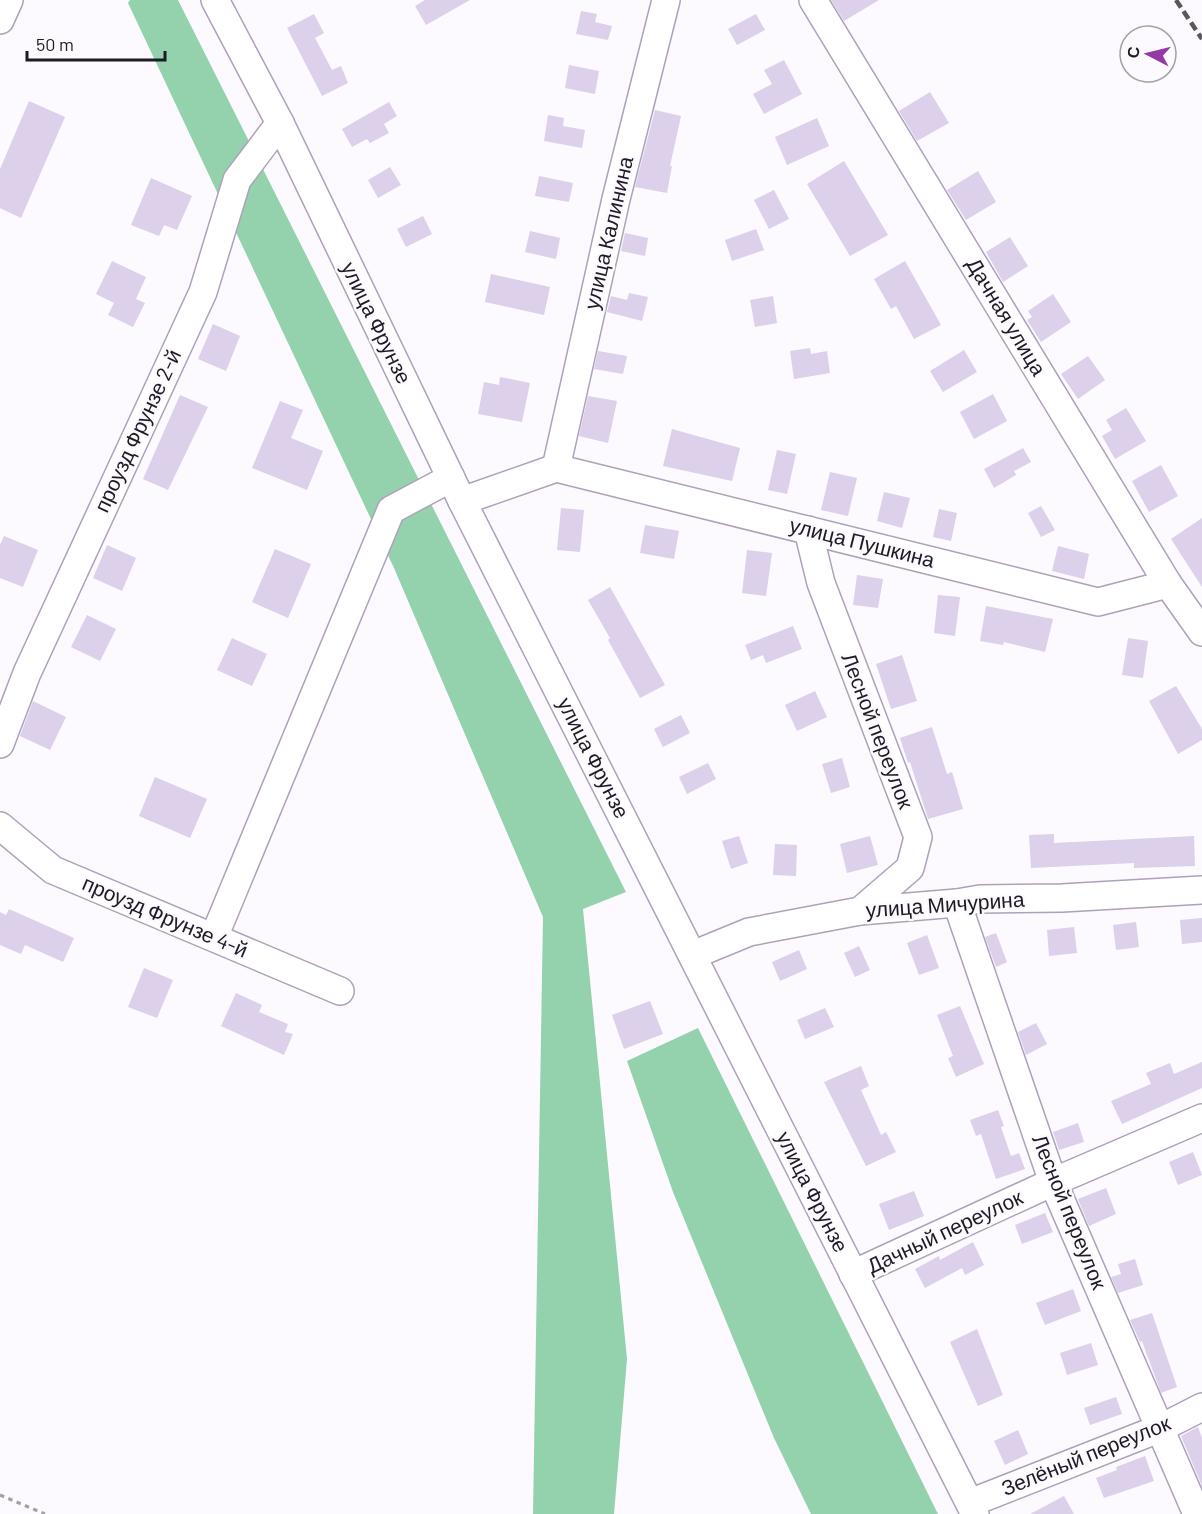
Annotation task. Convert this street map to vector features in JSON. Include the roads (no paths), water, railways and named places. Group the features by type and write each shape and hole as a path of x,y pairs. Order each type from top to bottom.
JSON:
{"street":[{"path":"0,20 9,0"},
{"name":"улица Фрунзе","path":"215,0 280,123 457,490 972,1508"},
{"name":"улица Калинина","path":"556,468 616,199 666,0"},
{"name":"Дачная улица","path":"813,0 1168,584 1202,632"},
{"name":"проузд Фрунзе 2-й","path":"0,744 27,674 203,292 237,180 280,123"},
{"path":"214,938 391,510 457,490 556,468"},
{"name":"улица Пушкина","path":"556,468 1098,602 1168,584"},
{"name":"Лесной переулок","path":"808,530 821,583 918,837 910,868 860,911"},
{"name":"проузд Фрунзе 4-й","path":"0,826 53,870 340,991"},
{"name":"улица Мичурина","path":"693,955 749,932 860,911 980,899 1062,898 1202,890"},
{"name":"Лесной переулок","path":"957,903 1053,1182 1197,1514"},
{"name":"Дачный переулок","path":"853,1274 1053,1182 1202,1118"},
{"name":"Зелёный переулок","path":"972,1508 1161,1428 1202,1407"}],"railway":[{"path":"1176,0 1202,39"}]}
